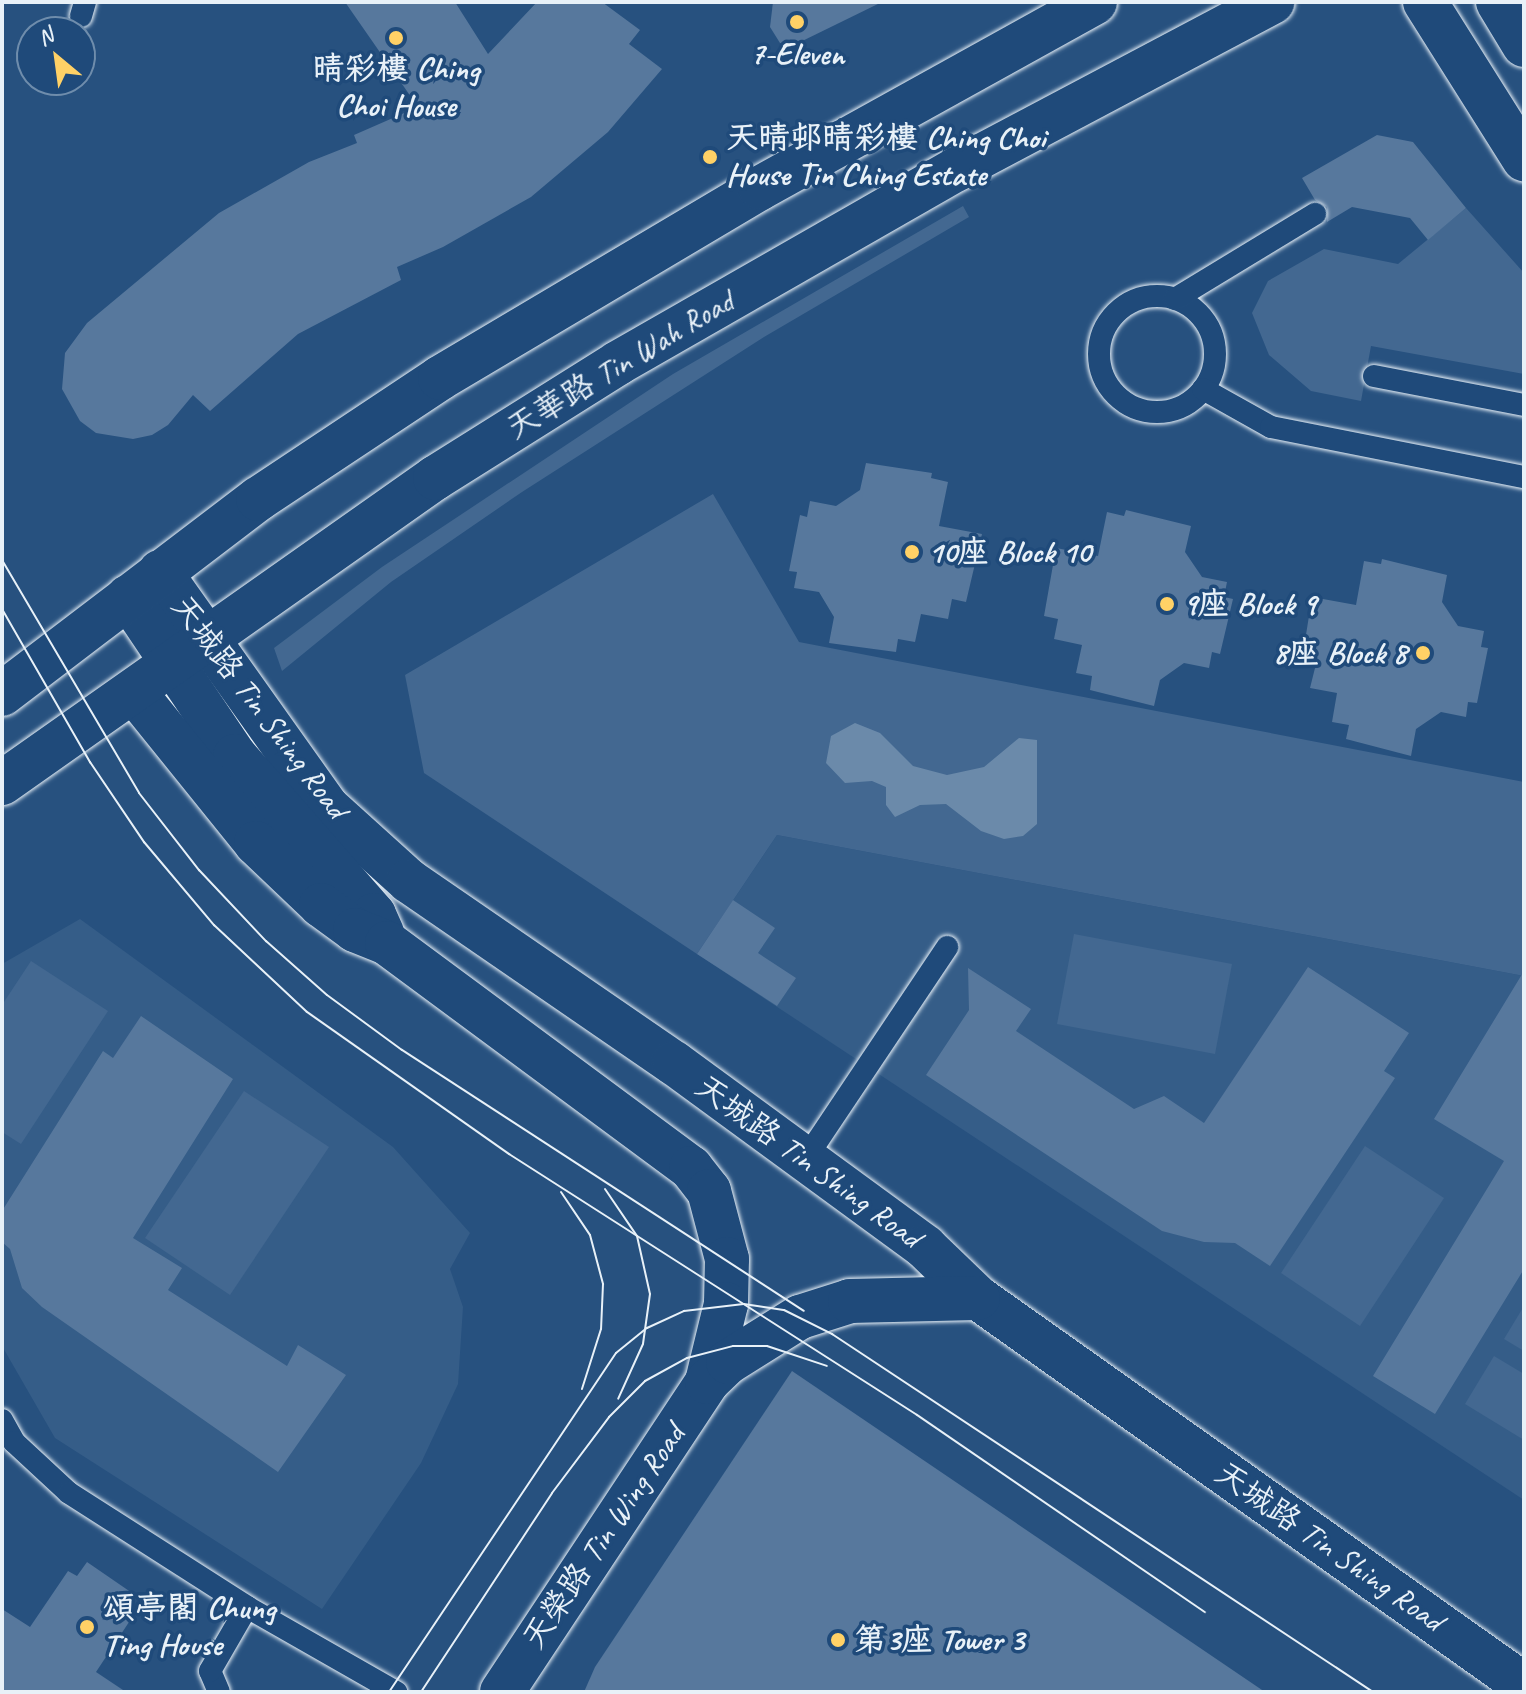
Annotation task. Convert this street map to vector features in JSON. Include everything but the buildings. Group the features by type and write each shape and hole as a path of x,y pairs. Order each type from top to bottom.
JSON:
{"main road":[{"path":"2,694 342,440 440,378 760,188 1095,2"},
{"name":"天華路 Tin Wah Road","path":"2,783 190,655 435,478 618,363 931,183 1272,2"},
{"path":"1425,2 1524,159"},
{"path":"1498,2 1524,45"},
{"name":"天城路 Tin Shing Road","path":"144,585 190,655 278,811 374,915 387,943"},
{"name":"天城路 Tin Shing Road","path":"190,655 327,807 386,861 806,1158 925,1247 978,1298 1524,1685"},
{"name":"天城路 Tin Shing Road","path":"135,693 223,805 285,872 355,930 387,943 675,1153"},
{"name":"天榮路 Tin Wing Road","path":"675,1153 709,1191 727,1259 726,1304 707,1382"},
{"name":"天榮路 Tin Wing Road","path":"502,1692 707,1382 749,1346 807,1314 878,1298 978,1298"}],"lane":[{"path":"1175,299 1315,214"},
{"path":"1157,296 1175,299 1204,320 1212,337 1212,373 1203,389 1191,402 1156,413 1122,401 1101,372 1101,336 1123,307 1157,296"},
{"path":"1374,376 1524,405"},
{"path":"1203,389 1271,427 1524,477"},
{"path":"806,1158 947,947"},
{"path":"2,1420 14,1442 69,1493 247,1607 396,1692"},
{"path":"219,1692 210,1671 247,1607"}],"shaded area":[{"path":"963,206 969,217 764,337 522,492 391,582 282,671 274,648 382,567 673,374"},
{"path":"1466,208 1524,273 1524,374 1371,346 1361,401 1311,391 1269,355 1252,313 1268,281 1324,249 1398,264"},
{"path":"713,494 799,642 1524,782 1524,976 777,835 697,954 424,773 405,675"},
{"path":"855,723 880,733 913,766 947,775 984,767 1019,738 1037,740 1037,824 1023,836 1004,839 981,831 946,804 920,805 895,817 886,805 886,787 872,781 845,783 826,763 831,736"},
{"path":"777,835 1524,976 1524,1500 697,954"},
{"path":"80,919 393,1147 470,1233 450,1269 463,1307 458,1384 421,1463 322,1609 55,1438 2,1346 2,964"},
{"path":"1074,934 1232,964 1215,1054 1057,1024"},
{"path":"31,961 108,1011 21,1144 2,1132 2,1005"},
{"path":"244,1091 329,1147 230,1295 145,1238"},
{"path":"1365,1146 1444,1198 1360,1326 1281,1273"},
{"path":"1524,1306 1524,1351 1504,1339"},
{"path":"1494,1356 1524,1374 1524,1440 1465,1404"}],"tram line":[{"path":"2,560 139,793 199,870 266,941 327,995 402,1050 804,1311"},
{"path":"2,609 90,762 144,842 214,925 307,1012 509,1154 917,1415 1205,1612"},
{"path":"605,1189 637,1236 650,1294 643,1344 618,1399"},
{"path":"561,1192 590,1235 603,1284 601,1329 582,1389"},
{"path":"389,1692 616,1353 647,1328 684,1311 744,1304 784,1310 832,1334 1373,1692"},
{"path":"421,1692 552,1493 609,1417 645,1381 687,1358 733,1346 767,1346 827,1366"}],"place":[{"name":"7-Eleven","path":"797,22"},
{"name":"晴彩樓 Ching Choi House","path":"396,38"},
{"name":"天晴邨晴彩樓 Ching Choi House Tin Ching Estate","path":"710,157"},
{"name":"10座 Block 10","path":"912,552"},
{"name":"9座 Block 9","path":"1167,604"},
{"name":"8座 Block 8","path":"1423,653"},
{"name":"頌亭閣 Chung Ting House","path":"87,1627"},
{"name":"第3座 Tower 3","path":"838,1640"}]}
